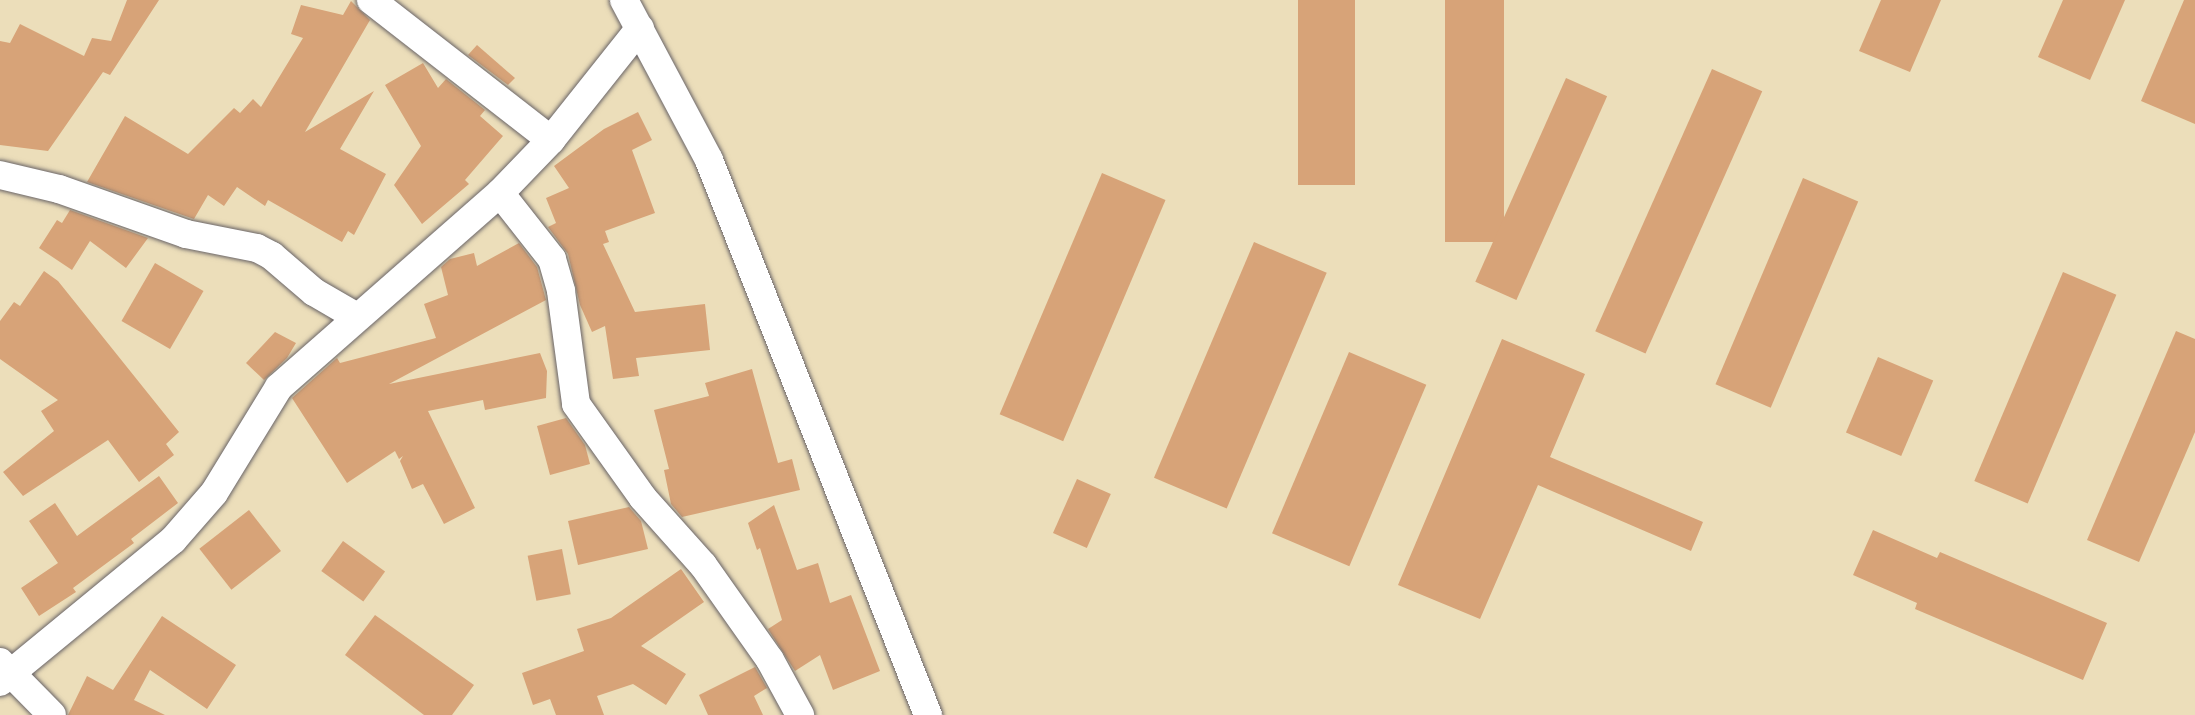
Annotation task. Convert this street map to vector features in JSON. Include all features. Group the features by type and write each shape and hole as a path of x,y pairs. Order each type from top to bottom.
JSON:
{"street":[{"path":"371,0 550,140"},
{"path":"624,0 709,160 928,715"},
{"path":"52,715 3,672 173,540 214,493 279,387 500,193 550,140 640,28"},
{"path":"0,174 59,189 186,234 257,248 273,256 314,292 357,317"},
{"path":"500,193 552,259 561,291 576,404 643,498 703,565 770,660 800,715"}],"building":[{"path":"127,0 159,0 110,75 103,72 48,151 0,145 0,41 10,43 20,24 84,56 92,38 111,41"},
{"path":"1298,0 1355,0 1355,185 1298,185"},
{"path":"1445,0 1504,0 1504,242 1445,242"},
{"path":"1881,0 1941,0 1910,72 1859,51"},
{"path":"2063,0 2125,0 2090,80 2038,57"},
{"path":"2184,0 2195,0 2195,124 2141,101"},
{"path":"351,1 370,20 305,132 374,91 340,149 386,174 354,235 348,231 342,242 268,200 265,206 237,187 224,206 208,195 194,219 87,182 125,116 188,154 234,108 240,113 253,99 261,107 303,38 291,34 301,5 343,15"},
{"path":"477,45 515,78 508,85 468,55"},
{"path":"423,63 438,88 446,79 485,110 480,116 503,136 465,180 469,184 422,224 394,185 421,146 385,85"},
{"path":"1712,69 1762,91 1646,354 1595,331"},
{"path":"1566,78 1607,96 1516,300 1475,282"},
{"path":"638,112 652,140 632,150 655,213 605,231 609,242 603,244 635,312 705,304 710,350 636,358 639,376 613,379 605,326 592,332 580,305 568,254 548,227 556,223 546,198 569,188 554,166 604,129"},
{"path":"1102,173 1166,200 1063,441 1000,414"},
{"path":"1803,178 1858,201 1771,408 1715,384"},
{"path":"70,210 148,238 126,268 90,241 72,270 39,248 57,220 62,223"},
{"path":"1254,242 1327,273 1227,509 1154,478"},
{"path":"519,243 537,267 546,300 389,384 540,353 547,371 546,398 485,410 483,400 428,411 475,508 444,524 423,484 412,489 400,461 403,456 399,459 395,451 347,483 292,398 337,358 340,363 436,338 424,304 448,295 441,267 450,259 474,253 477,266"},
{"path":"155,263 203,291 170,349 122,321"},
{"path":"44,271 58,281 179,432 166,444 174,455 139,482 108,440 23,496 3,472 54,431 41,411 58,400 0,359 0,321 14,302 20,306"},
{"path":"2063,272 2116,295 2028,504 1974,481"},
{"path":"2176,331 2195,339 2195,432 2139,562 2087,540"},
{"path":"275,332 296,343 287,358 264,380 246,363"},
{"path":"1502,339 1585,374 1550,457 1703,522 1691,551 1538,485 1480,619 1398,585"},
{"path":"1349,352 1426,385 1349,566 1272,533"},
{"path":"1878,357 1933,380 1901,456 1846,432"},
{"path":"752,369 778,463 792,459 800,490 682,517 671,504 664,470 669,469 654,410 709,396 705,383"},
{"path":"566,418 585,445 590,464 550,475 537,426"},
{"path":"159,476 178,503 131,539 134,543 73,588 76,592 39,616 21,588 58,563 29,521 55,503 77,536"},
{"path":"1077,479 1111,494 1087,548 1053,533"},
{"path":"774,505 797,570 818,563 830,603 851,595 880,671 833,690 820,655 795,671 768,629 782,620 760,548 757,550 748,523"},
{"path":"629,507 641,521 648,549 578,565 568,521"},
{"path":"249,510 281,551 231,590 199,549"},
{"path":"1873,530 1937,558 1940,552 2107,623 2083,680 1915,609 1917,603 1853,575"},
{"path":"343,541 385,572 363,601 321,571"},
{"path":"562,549 571,594 536,601 528,556"},
{"path":"681,569 704,602 641,646 686,674 666,705 633,684 597,696 604,715 556,715 550,699 533,705 522,673 584,651 577,629 611,618"},
{"path":"375,615 474,685 452,715 424,715 345,655"},
{"path":"162,616 236,665 207,709 150,670 134,700 165,715 68,715 87,676 113,690"},
{"path":"755,667 767,688 754,696 763,715 708,715 699,695"}]}
